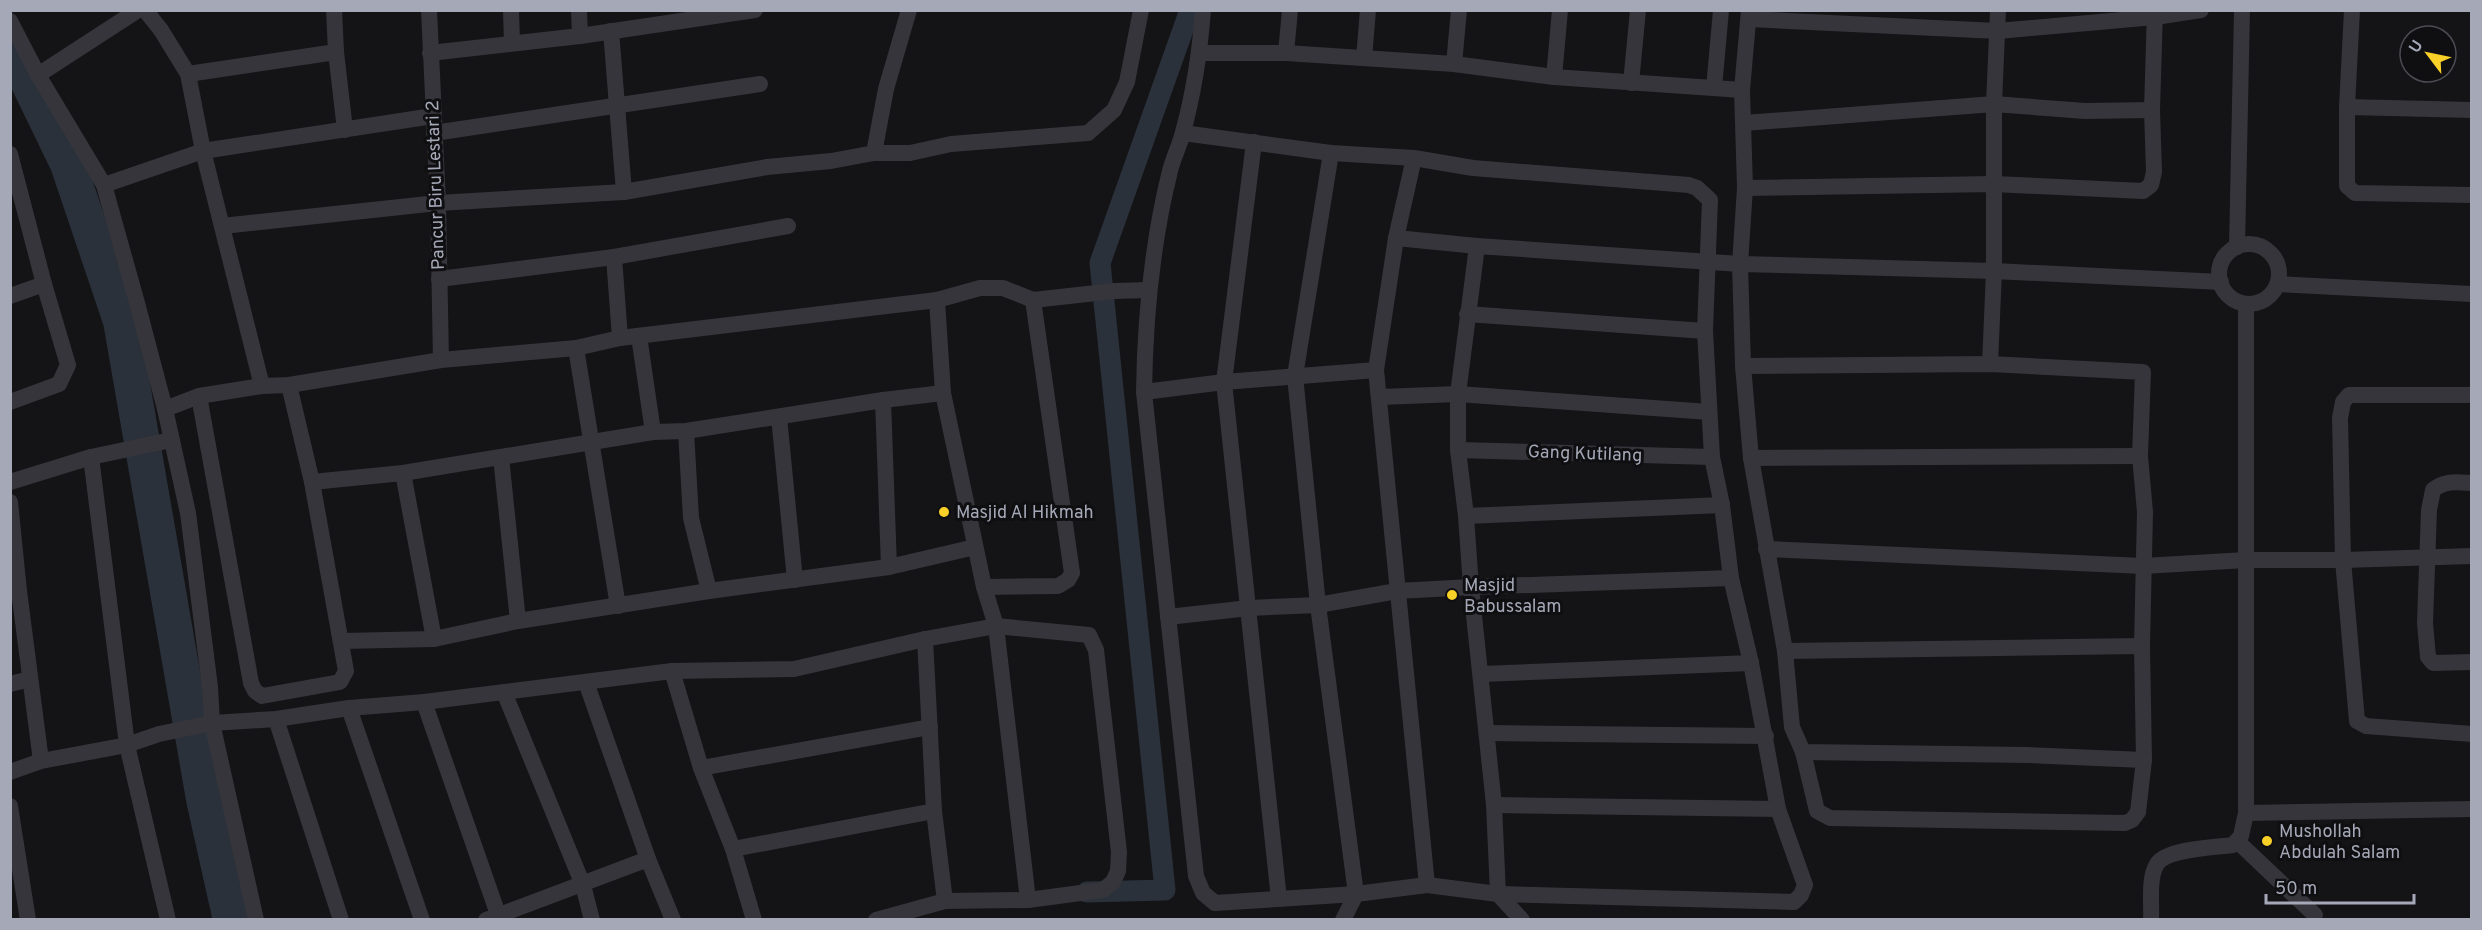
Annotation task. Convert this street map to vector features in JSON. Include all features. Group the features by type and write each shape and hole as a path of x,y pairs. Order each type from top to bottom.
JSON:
{"street":[{"path":"38,75 138,10"},
{"path":"146,10 188,74 203,151 262,386"},
{"path":"334,10 336,52 345,130"},
{"name":"Pancur Biru Lestari 2","path":"429,10 438,202 441,360"},
{"path":"511,10 512,43"},
{"path":"579,10 580,36"},
{"path":"430,53 611,32 653,18 755,10"},
{"path":"874,153 886,89 909,10"},
{"path":"222,226 438,202 624,192 767,166 831,161 874,153 910,153 951,144 1088,133 1114,110 1127,82 1141,10"},
{"path":"1183,133 1331,153 1414,158 1473,168 1677,184 1697,188 1710,200 1705,332 1712,456 1722,505 1731,578 1766,736 1778,808 1805,885 1801,895 1794,902 1498,894 1427,885 1356,894 1215,903 1203,893 1196,876 1168,617 1144,392 1144,347 1149,290 1171,168 1183,133 1200,53 1203,10"},
{"path":"1286,53 1290,10"},
{"path":"1364,58 1368,10"},
{"path":"1454,64 1459,10"},
{"path":"1554,77 1560,10"},
{"path":"1631,83 1638,10"},
{"path":"1714,88 1721,10"},
{"path":"1990,364 1994,271 1994,104 1998,10"},
{"path":"1743,366 1990,364 2143,372 2140,456 2145,512 2142,646 2144,760 2138,812 2132,820 2125,823 1830,818 1817,811 1803,752 1792,727 1785,651 1751,458 1743,366 1740,264 1745,188 1742,90 1749,15 1998,31 2078,16 2201,10"},
{"path":"2237,247 2242,10"},
{"path":"2352,10 2347,107 2347,186 2349,190 2355,194 2472,195"},
{"path":"1745,188 1994,184 2143,191 2151,185 2154,172 2152,110 2155,14"},
{"path":"10,21 38,75 104,185 165,409 188,513 210,687 206,724 256,920"},
{"path":"611,32 624,192"},
{"path":"188,74 336,52"},
{"path":"1200,53 1286,53 1454,64 1554,77 1742,90"},
{"path":"434,133 760,84"},
{"path":"1744,123 1994,104 2085,111 2152,110"},
{"path":"2347,107 2472,111"},
{"path":"104,185 203,151 433,116"},
{"path":"1254,142 1224,382 1279,899"},
{"path":"1331,153 1295,376 1318,605 1356,894 1343,920"},
{"path":"10,154 68,365 59,384 10,402"},
{"path":"1414,158 1396,238 1376,370 1427,885"},
{"path":"439,279 614,257 788,226"},
{"path":"1396,238 1477,246 1740,264 1994,271 2221,282"},
{"path":"2248,244 2259,246 2269,252 2276,261 2279,272 2277,284 2268,297 2261,301 2246,304 2230,297 2221,282 2219,275 2222,262 2237,247 2248,244"},
{"path":"1477,246 1458,393 1458,450 1494,806 1498,894 1522,920"},
{"path":"614,257 620,338"},
{"path":"10,296 44,284"},
{"path":"2277,284 2472,294"},
{"path":"165,409 199,396 262,386 289,385 441,360 576,348 620,338 938,300 980,288 1003,288 1033,300 1114,291 1149,290"},
{"path":"938,300 943,393 975,548 996,626 1028,900"},
{"path":"984,587 1058,586 1068,580 1072,573 1033,300"},
{"path":"2151,920 2153,874 2157,862 2166,856 2196,849 2233,845 2237,841 2246,813 2246,304"},
{"path":"1467,314 1705,332"},
{"path":"639,336 653,432"},
{"path":"576,348 618,606"},
{"path":"1144,392 1224,382 1376,370"},
{"path":"199,396 251,684 261,696 340,682 346,670 312,482 289,385"},
{"path":"312,482 403,473 653,432 687,431 883,400 943,393"},
{"path":"1380,398 1458,393 1709,412"},
{"path":"2472,395 2349,395 2343,402 2340,418 2343,561 2357,722 2366,726 2472,734"},
{"path":"883,400 889,567"},
{"path":"779,417 795,580"},
{"path":"687,431 691,518 709,591"},
{"path":"10,482 99,456 171,440"},
{"name":"Gang Kutilang","path":"1458,450 1712,456"},
{"path":"99,456 127,745 168,920"},
{"path":"1751,458 2140,456"},
{"path":"501,457 518,621"},
{"path":"403,473 434,639"},
{"path":"2472,483 2451,482 2440,484 2433,490 2429,510 2425,622 2428,657 2433,663 2472,662"},
{"path":"10,502 15,593 41,761"},
{"path":"1466,516 1722,505"},
{"path":"342,641 434,639 518,621 709,591 889,567 975,548"},
{"path":"1766,549 2143,566 2246,560 2343,561 2472,556"},
{"path":"1168,617 1249,608 1318,605 1397,591 1731,578"},
{"path":"10,772 41,761 127,745 159,734 206,724 276,719 348,708 424,702 672,671 794,669 925,639 996,626 1089,635 1096,650 1119,852 1118,871 1113,882 1103,890 1028,900 945,901 876,920"},
{"path":"925,639 934,811 945,901"},
{"path":"1785,651 2142,646"},
{"path":"1481,674 1751,663"},
{"path":"672,671 701,768 733,849 754,920"},
{"path":"10,684 30,679"},
{"path":"586,682 648,859 673,920"},
{"path":"504,692 583,885 592,920"},
{"path":"424,702 495,918 648,859"},
{"path":"348,708 422,920"},
{"path":"276,719 341,920"},
{"path":"701,768 930,727"},
{"path":"1487,733 1766,736"},
{"path":"1803,752 2028,755 2144,760"},
{"path":"10,806 28,920"},
{"path":"1494,806 1778,808"},
{"path":"2246,813 2472,809"},
{"path":"733,849 934,811"},
{"path":"2237,841 2314,915"}],"waterway":[{"path":"1087,892 1165,890 1100,263 1190,10"},
{"path":"10,44 68,164 121,321 204,799 231,920"}],"place":[{"name":"Masjid Al Hikmah","path":"944,512"},
{"name":"Masjid Babussalam","path":"1452,595"},
{"name":"Mushollah Abdulah Salam","path":"2267,841"}]}
